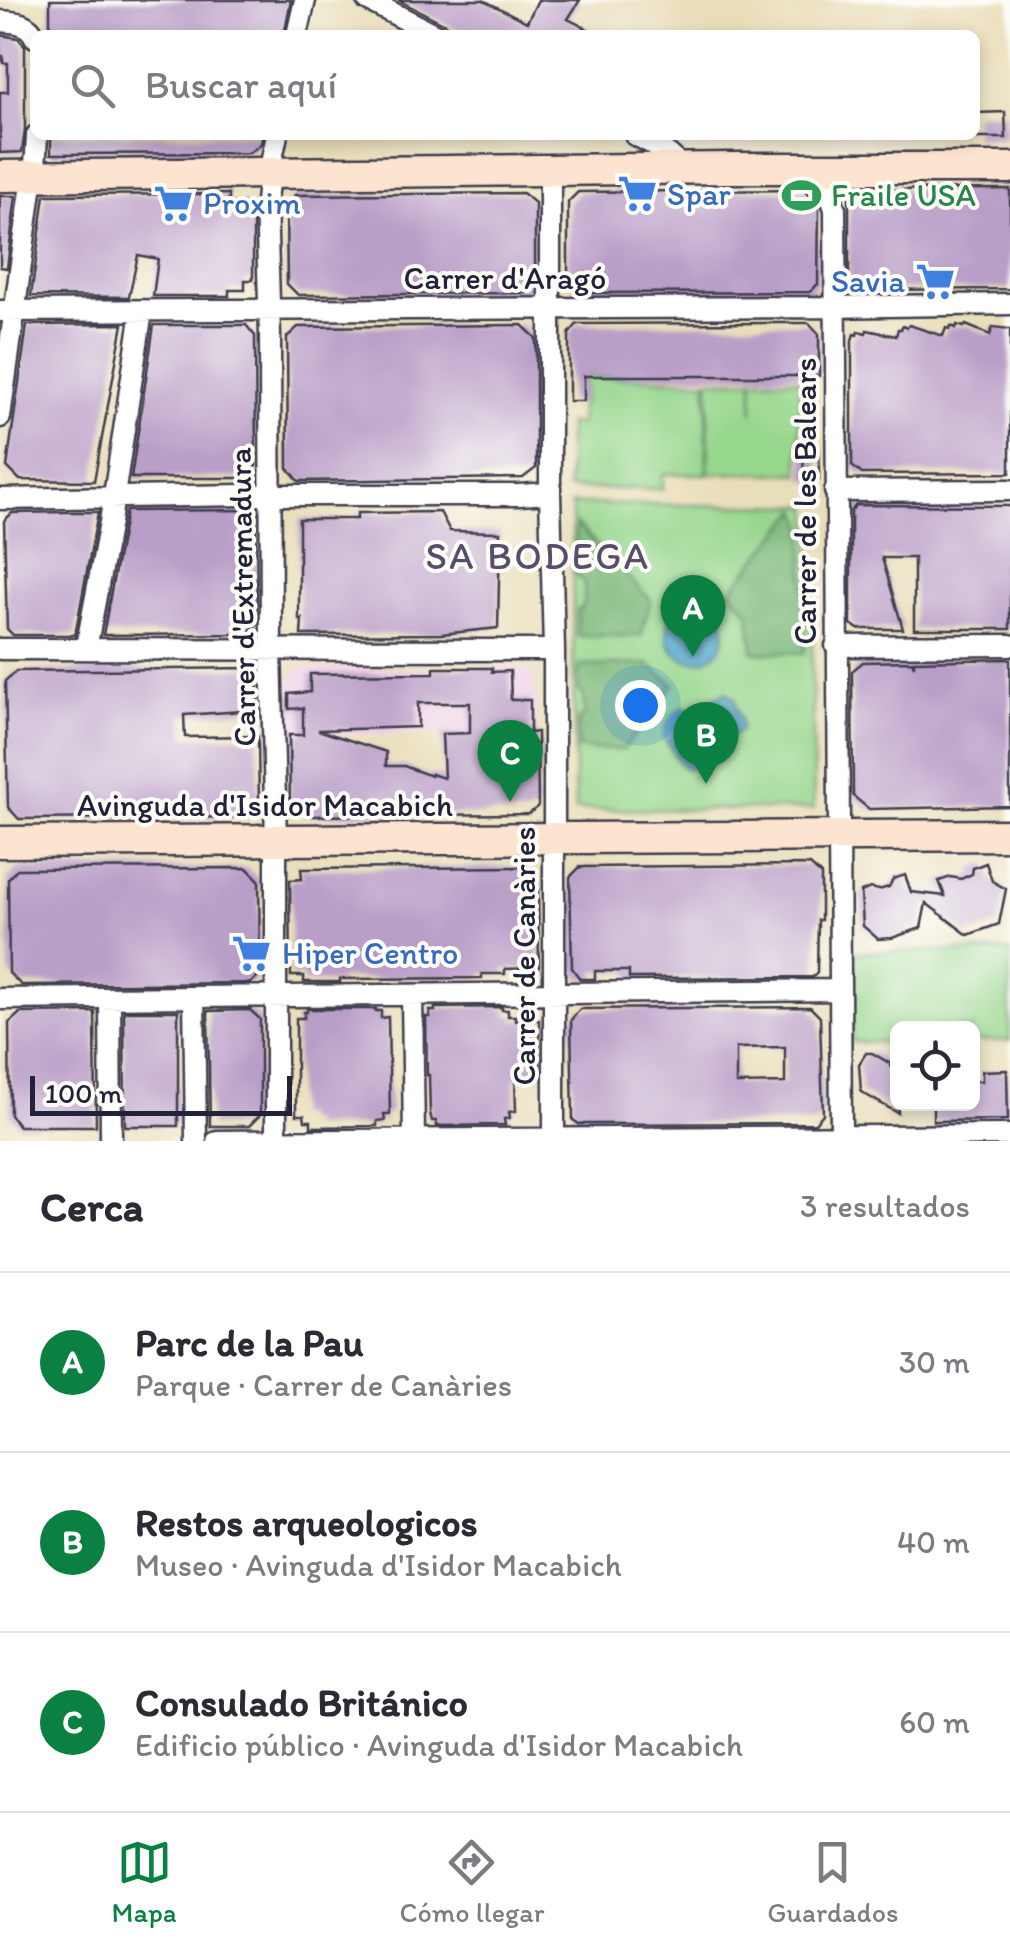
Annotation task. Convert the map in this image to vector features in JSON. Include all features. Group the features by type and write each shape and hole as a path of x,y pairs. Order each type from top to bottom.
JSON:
{"street":[{"path":"298,30 304,0"},
{"path":"367,0 426,30"},
{"path":"0,22 14,22 30,30"},
{"path":"0,418 7,311 36,140"},
{"name":"Carrer d'Extremadura","path":"276,140 266,202 276,841 276,1140"},
{"path":"645,140 676,159 682,169"},
{"path":"0,176 1010,168"},
{"name":"Carrer de les Balears","path":"821,169 835,209 840,1136"},
{"name":"Carrer de Canàries","path":"550,170 554,1139"},
{"name":"Carrer d'Aragó","path":"7,311 1010,304"},
{"path":"86,649 142,311"},
{"path":"835,491 1010,490"},
{"path":"0,498 550,493"},
{"path":"836,646 1010,646"},
{"path":"0,649 554,650"},
{"name":"Avinguda d'Isidor Macabich","path":"0,842 1010,835"},
{"path":"0,999 839,990"},
{"path":"412,995 414,1139"},
{"path":"194,997 196,1141"},
{"path":"110,998 110,1141"},
{"path":"217,1141 1010,1135"}],"shaded area":[{"path":"525,668 536,680 537,732 289,735 289,683 295,671"}],"green space":[{"path":"584,376 707,381 707,474 663,474 663,489 568,489 568,424 580,424"},
{"path":"754,379 800,380 799,474 708,473 709,380 753,380 753,413"},
{"path":"572,504 810,506 814,809 575,810"},
{"path":"798,510 804,523 805,653 753,652 749,613 730,591"},
{"path":"576,524 651,600 641,636 578,636 577,612 584,604 584,582 576,574"},
{"path":"648,664 674,684 623,750 578,749 578,722 585,713 583,694 578,689 579,666"},
{"path":"1010,951 1010,1041 980,1041 980,1021 890,1021 890,1042 852,1042 851,952"}],"water":[{"path":"696,603 717,611 725,632 717,653 696,661 675,653 667,632 675,611"},
{"path":"726,691 735,698 741,730 715,747 713,758 684,768 664,739 667,724 685,707 703,713"}],"building":[{"path":"50,0 291,0 285,30 50,30"},
{"path":"398,0 483,0 527,22 538,0 580,0 568,19 590,30 457,30"},
{"path":"0,35 18,38 25,46 22,152 0,153 0,92 8,92 8,63 3,63 0,56"},
{"path":"1005,112 1006,138 980,138 980,113"},
{"path":"51,140 262,140 249,153 51,154"},
{"path":"1010,189 1010,289 859,290 849,282 849,198 856,190"},
{"path":"805,190 819,205 818,284 810,292 581,293 568,282 568,202 578,192"},
{"path":"523,193 535,203 535,283 526,293 298,295 287,284 286,208 295,195"},
{"path":"229,194 229,203 246,203 246,214 253,214 253,280 245,280 245,290 229,290 229,296 153,296 158,259 138,255 129,297 31,296 45,195"},
{"path":"0,196 16,196 7,268 0,267"},
{"path":"809,323 819,334 819,376 584,376 584,401 569,401 569,334 577,324"},
{"path":"123,324 94,481 20,480 7,467 27,325"},
{"path":"154,325 246,325 255,336 256,466 244,478 131,478"},
{"path":"522,325 536,338 536,468 523,478 299,481 288,468 287,337 298,327"},
{"path":"909,325 943,336 946,328 957,325 990,335 993,327 1010,329 1010,473 862,474 852,466 854,334 867,330 896,336 898,329"},
{"path":"804,446 819,447 819,480 803,480"},
{"path":"856,505 1010,506 1010,629 914,629 914,558 882,558 903,629 858,629 851,624 851,511"},
{"path":"256,510 257,624 247,634 103,635 126,511"},
{"path":"98,512 75,635 13,635 7,629 4,521 12,513"},
{"path":"440,512 450,531 500,532 498,628 441,634 301,635 299,519 357,519 357,513"},
{"path":"1010,659 1010,806 869,809 853,796 852,671 863,662 912,661 914,666 914,661"},
{"path":"248,668 257,679 258,710 184,715 185,737 258,736 259,807 249,817 19,819 8,807 5,681 16,671"},
{"path":"434,668 510,671 511,700 530,700 530,733 537,732 538,807 528,814 307,816 307,810 290,810 289,735 303,735 303,708 289,709 289,694 310,692 310,674 434,673","holes":["418,703 470,703 470,733 442,734 444,778 404,766 386,766 386,752 318,730 418,727"]},
{"path":"986,863 992,881 1006,889 999,924 968,935 926,903 921,928 878,939 863,926 861,892 889,887 893,879 905,875 911,892 945,896 939,881 961,879"},
{"path":"810,865 821,875 817,973 813,977 629,978 629,971 595,971 595,979 580,979 572,968 570,877 580,867"},
{"path":"528,867 528,880 538,880 539,968 505,969 505,974 482,974 482,978 304,982 304,976 291,976 290,880 302,879 301,869"},
{"path":"247,868 259,880 260,974 251,983 21,985 9,973 8,879 17,869"},
{"path":"502,1007 515,1020 539,1020 540,1078 515,1078 516,1111 509,1112 505,1125 437,1126 430,1113 426,1017 435,1008"},
{"path":"810,1007 820,1017 823,1114 815,1123 579,1124 573,1120 571,1020 580,1009","holes":["785,1047 785,1083 736,1084 736,1048"]},
{"path":"307,1009 376,1009 381,1011 381,1018 388,1017 390,1114 384,1114 385,1120 377,1121 377,1126 311,1127 311,1121 305,1121 304,1115 296,1115 296,1018 304,1018"},
{"path":"250,1010 260,1019 260,1115 249,1126 210,1126 208,1011"},
{"path":"124,1011 178,1011 178,1126 125,1126"},
{"path":"95,1012 96,1126 19,1126 10,1115 9,1023 20,1013"},
{"path":"866,1053 890,1063 890,1108 861,1092 859,1064"},
{"path":"1007,1070 1008,1120 933,1121 933,1111 980,1111 982,1071"}],"place":[{"name":"Spar","path":"637,194"},
{"name":"Fraile USA","path":"801,195"},
{"name":"Proxim","path":"173,203"},
{"name":"Savia","path":"935,281"},
{"name":"Parc de la Pau","path":"693,657"},
{"name":"Restos arqueologicos","path":"706,784"},
{"name":"Consulado Británico","path":"510,802"},
{"name":"Hiper Centro","path":"252,953"}],"district":[{"name":"SA BODEGA","path":"538,556"}]}
